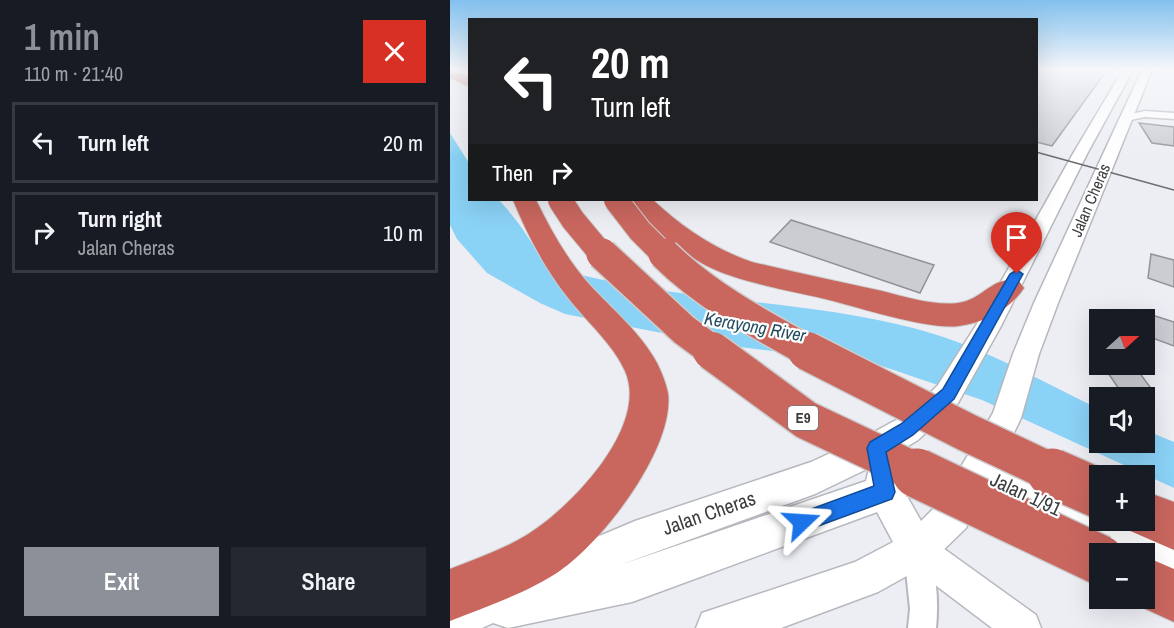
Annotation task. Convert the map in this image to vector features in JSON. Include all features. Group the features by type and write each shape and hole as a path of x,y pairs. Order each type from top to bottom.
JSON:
{"highway":[{"path":"454,610 543,554 577,526 601,500 635,448 647,420 648,395 645,374 627,345 569,279 548,248 525,201"},
{"name":"E9","path":"561,201 573,220 610,264 684,330 806,420 1089,555"},
{"path":"616,201 677,266 777,336 1021,461 1089,489"},
{"path":"641,201 666,227 716,259 746,270 923,312 958,315 988,306 1009,288"},
{"path":"1155,518 1174,526"},
{"path":"1155,587 1174,596"}],"main road":[{"name":"Jalan Cheras","path":"454,610 635,539 815,477 876,448 907,430 948,394 989,326 1111,99"},
{"name":"Jalan Cheras","path":"717,628 779,620 917,550 953,515 1003,422 1026,354 1133,99"},
{"path":"1003,422 1016,463 1043,502"},
{"path":"876,448 885,492 917,550"},
{"path":"454,610 632,582 885,492 929,467 955,466 976,472"}],"street":[{"path":"1129,108 1145,114 1174,115"},
{"path":"1129,108 1174,115"},
{"name":"Jalan 1/91","path":"976,472 1174,562"},
{"path":"917,550 924,609 922,628"},
{"path":"917,550 971,592 1023,628"}],"water":[{"name":"Kerayong River","path":"450,133 468,161 468,201 500,201 522,228 542,260 549,265 582,275 642,287 875,319 939,335 1009,364 1089,404 1089,449 982,400 873,363 723,345 565,314 540,303 487,273 457,239 450,225"},
{"path":"1155,434 1174,442 1174,488 1155,479 1155,465 1124,465 1098,453 1155,453"}],"building":[{"path":"1038,99 1086,99 1052,146 1038,142"},
{"path":"1139,123 1174,127 1174,146 1152,143"},
{"path":"791,220 934,265 920,293 770,242"},
{"path":"1151,254 1174,260 1174,287 1148,278"},
{"path":"1155,316 1174,322 1174,346 1155,339"},
{"path":"1109,375 1141,375 1150,387 1118,387"}],"tram line":[{"path":"1038,153 1174,190"}],"route":[{"path":"802,522 885,492 876,448 907,430 948,394 1017,274"}]}
